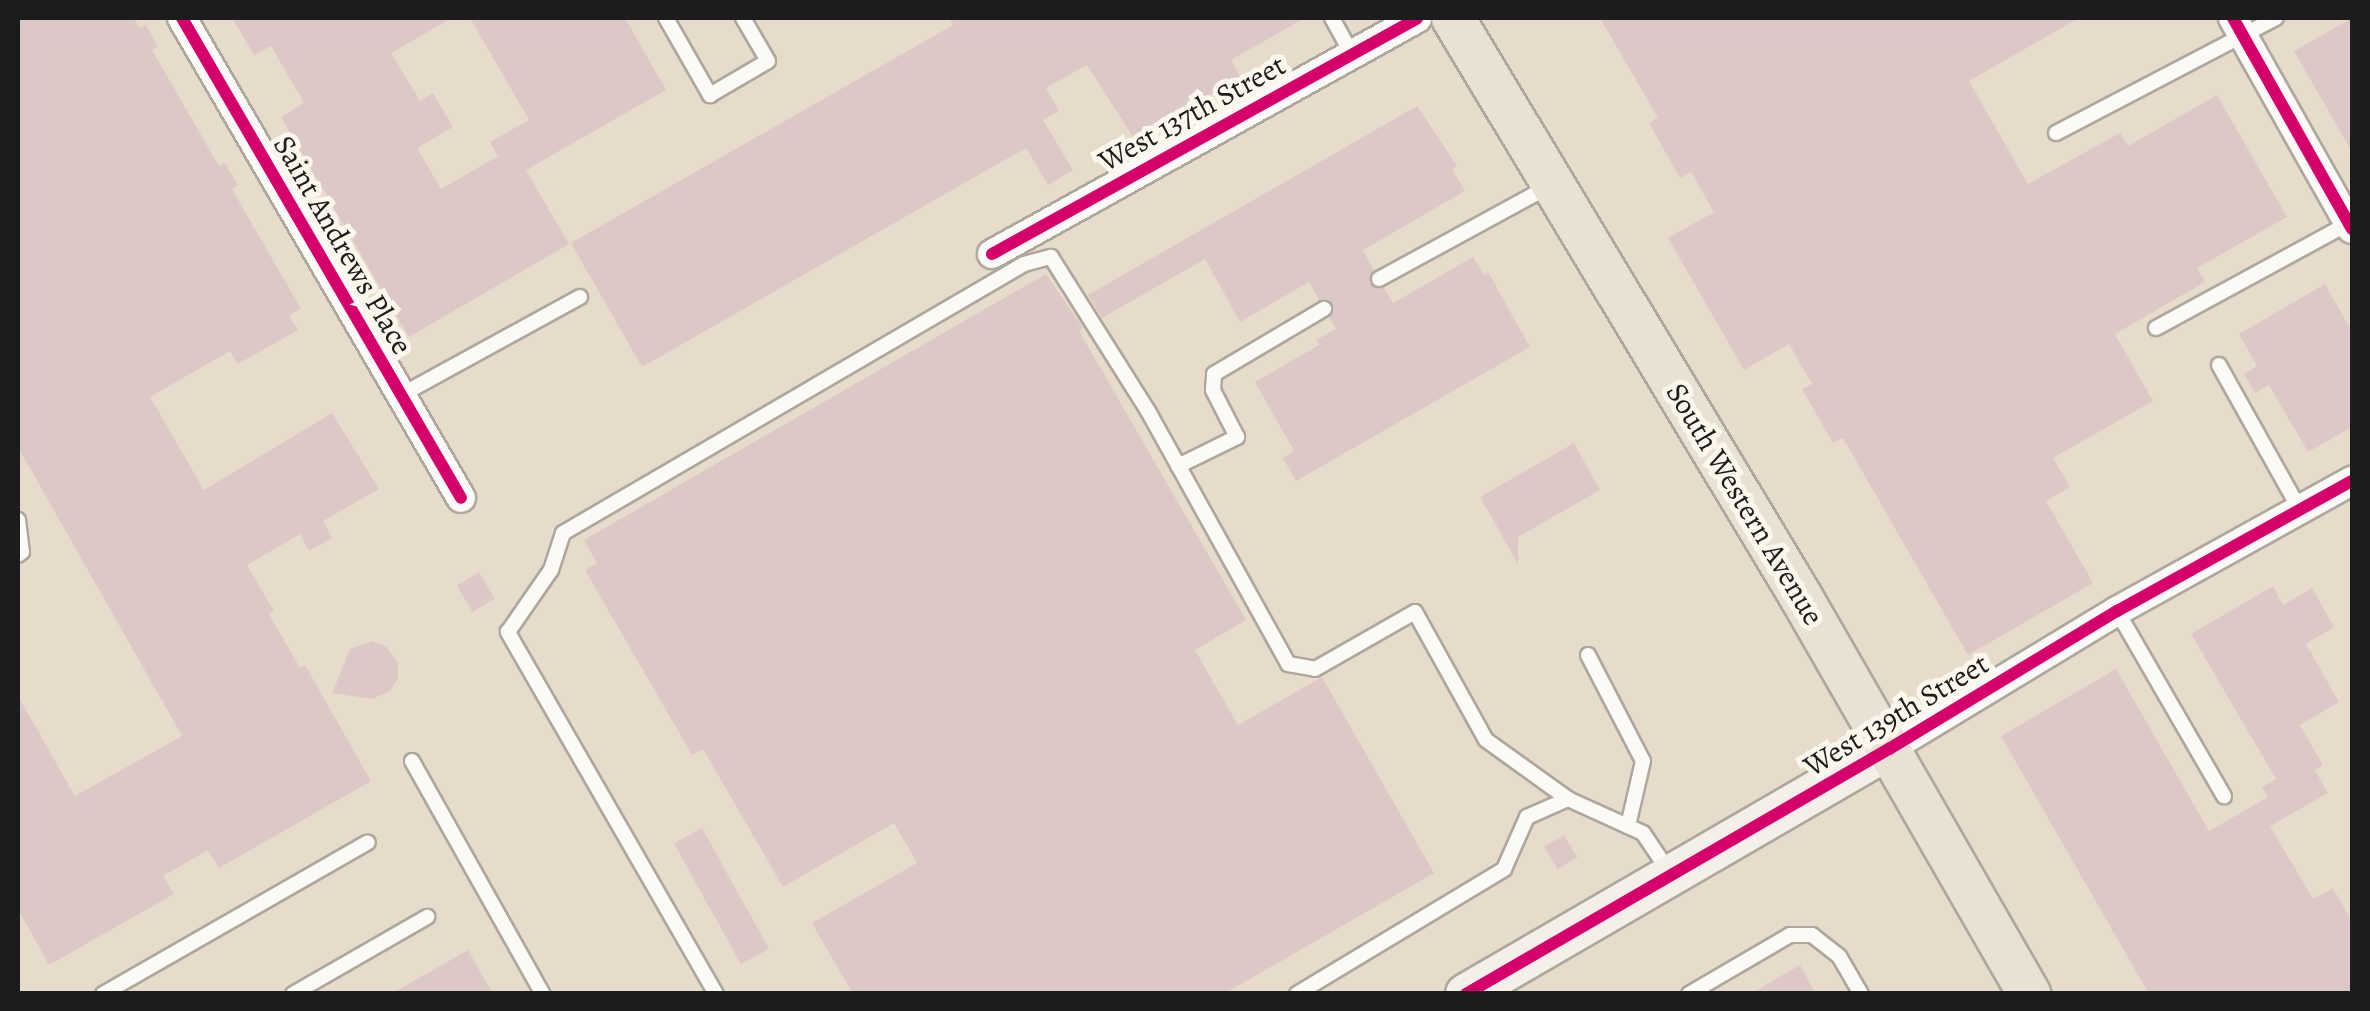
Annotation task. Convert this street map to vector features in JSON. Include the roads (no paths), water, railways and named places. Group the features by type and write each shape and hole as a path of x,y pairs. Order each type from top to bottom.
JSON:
{"main road":[{"name":"South Western Avenue","path":"1454,18 1889,750 2029,994"}],"street":[{"name":"Saint Andrews Place","path":"182,18 461,498"},
{"name":"West 137th Street","path":"992,254 1417,18"},
{"path":"2238,27 2351,226"},
{"name":"West 139th Street","path":"1466,994 1889,750 2117,611 2352,481"}],"lane":[{"path":"666,18 710,94 768,61 744,18"},
{"path":"1332,18 1351,52"},
{"path":"2056,134 2238,27 2276,18"},
{"path":"1379,279 1554,184"},
{"path":"2156,328 2351,226"},
{"path":"716,994 508,632 551,570 563,533 1024,264 1051,258 1148,410 1288,664 1315,670 1415,612 1486,740 1568,799 1644,833 1671,875"},
{"path":"401,395 580,297"},
{"path":"1178,466 1236,437 1213,390 1214,374 1324,309"},
{"path":"2219,365 2300,510"},
{"path":"18,520 22,552 18,555"},
{"path":"2117,611 2224,796"},
{"path":"1588,655 1643,761 1628,826"},
{"path":"412,761 543,994"},
{"path":"1297,994 1504,869 1526,817 1568,799"},
{"path":"103,994 368,842"},
{"path":"293,994 427,918"},
{"path":"1690,994 1790,936 1812,936 1839,956 1862,994"}]}
